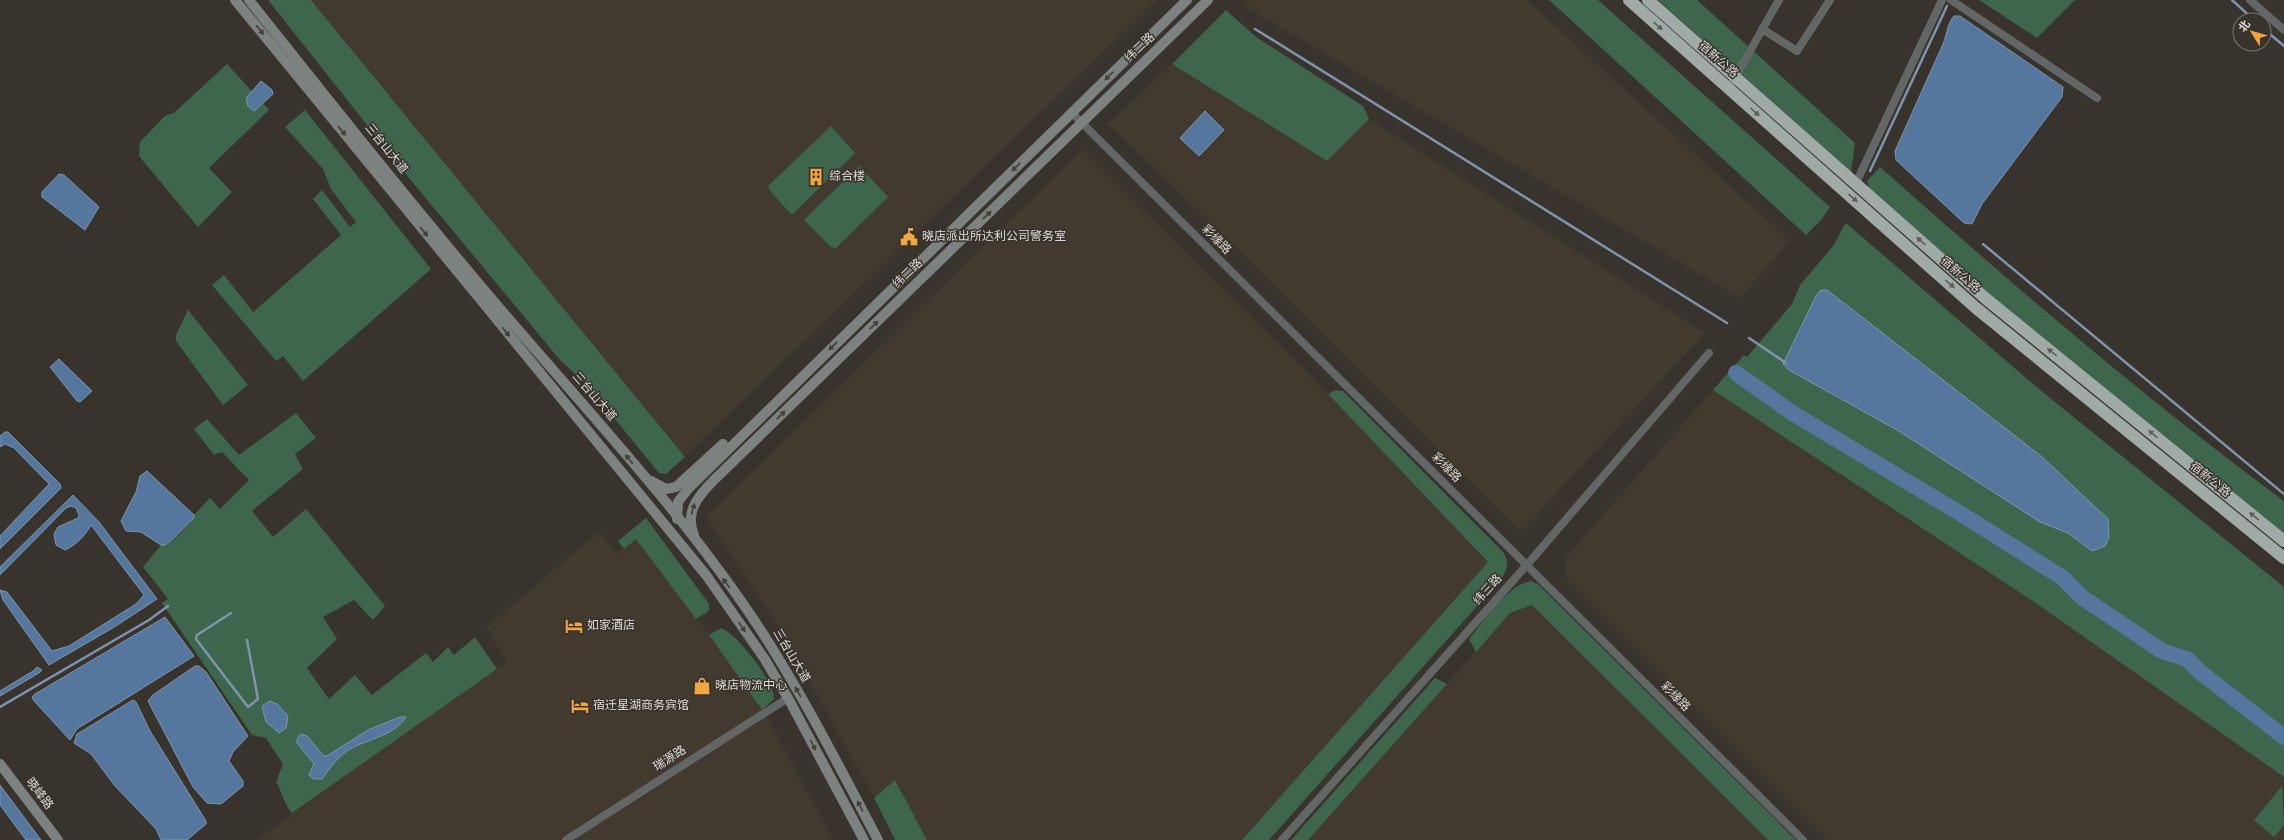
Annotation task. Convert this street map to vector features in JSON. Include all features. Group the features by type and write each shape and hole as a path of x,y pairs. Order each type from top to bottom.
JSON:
{"highway":[{"name":"宿新公路","path":"1629,0 1976,308 2284,558"},
{"name":"宿新公路","path":"1648,0 1985,298 2284,541"}],"main road":[{"name":"三台山大道","path":"235,0 683,546 726,604 788,698 864,840"},
{"name":"三台山大道","path":"249,0 494,301 597,419 699,546 766,638 798,691 878,840"},
{"name":"纬二路","path":"683,546 678,533 678,502 688,489 1187,0"},
{"name":"纬二路","path":"699,546 691,528 690,520 692,508 700,494 1208,0"},
{"path":"642,475 666,489 676,487 741,427 769,409"},
{"name":"晓峰路","path":"0,764 58,840"}],"street":[{"path":"1728,88 1779,0"},
{"path":"1762,29 1797,51 1830,0"},
{"path":"1856,183 1942,0"},
{"path":"1951,0 2097,98"},
{"path":"2250,0 2284,30"},
{"name":"彩缘路","path":"1072,113 1803,840"},
{"name":"纬三路","path":"1282,840 1526,566 1709,354"},
{"name":"瑞源路","path":"566,840 788,698"}],"shaded area":[{"path":"311,0 1157,0 685,457"},
{"path":"1250,0 1527,0 1790,241 1740,298 1244,6"},
{"path":"1172,64 1327,161 1369,119 1705,333 1521,532 1240,251 1108,124"},
{"path":"1082,150 1303,368 1489,562 1242,840 927,840 895,780 874,798 779,627 706,517"},
{"path":"1713,390 2037,604 2284,777 2284,840 1828,840 1565,577 1566,557"},
{"path":"599,532 617,554 636,539 709,635 771,724 833,840 257,840 329,787 507,662 486,627"},
{"path":"1532,605 1768,840 1308,840 1510,613"}],"green space":[{"path":"268,0 311,0 685,457 666,474 659,473 587,385 560,360 409,178"},
{"path":"1549,0 1598,0 1830,207 1822,219 1806,235"},
{"path":"1658,0 1697,0 1855,143 1851,172"},
{"path":"1979,0 2075,0 2037,38"},
{"path":"1226,10 1256,37 1363,106 1369,119 1327,161 1172,64"},
{"path":"227,64 269,110 209,168 232,192 198,227 139,156 140,142 165,116 174,113"},
{"path":"305,110 431,269 303,381 283,356 276,361 212,285 224,275 253,312 341,235 313,199 322,190 350,227 356,222 331,189 323,169 285,127"},
{"path":"831,126 855,153 793,214 790,213 770,191 768,186"},
{"path":"859,166 888,197 835,249 830,246 804,220"},
{"path":"1880,167 2078,338 2180,421 2284,501 2284,534 1987,293 1869,188 1867,181"},
{"path":"1847,224 2039,389 2284,587 2284,777 2037,604 1713,390 1744,355 1747,357 1792,304 1800,285 1834,245 1844,225"},
{"path":"188,310 248,385 223,405 176,341 176,335"},
{"path":"1335,390 1343,391 1503,552 1507,562 1507,568 1502,578 1269,840 1242,840 1488,562 1328,394"},
{"path":"296,413 316,438 295,454 303,469 252,511 273,537 306,509 385,606 373,620 354,600 323,617 337,639 307,668 329,699 355,675 372,695 426,653 433,662 448,647 454,655 475,637 497,669 292,813 287,806 276,782 283,764 266,738 252,735 162,603 168,599 143,567 161,545 170,542 179,535 194,518 194,515 210,498 220,509 249,480 222,452 214,455 194,429 207,419 239,455"},
{"path":"646,518 709,604 709,611 696,619 636,539 624,549 618,541"},
{"path":"1531,581 1538,584 1796,840 1768,840 1532,605 1510,613 1476,652 1469,639 1505,596 1522,584"},
{"path":"721,628 736,639 754,659 773,691 774,699 762,710 709,635"},
{"path":"1435,678 1447,684 1308,840 1291,840"},
{"path":"895,780 927,840 895,840 874,798"},
{"path":"2282,786 2284,825 2274,837 2254,820"}],"water":[{"path":"1954,16 1960,16 2063,87 2062,97 1982,204 1972,224 1964,223 1896,160 1895,151 1943,44 1950,22"},
{"path":"261,81 272,90 273,94 254,111 248,106 246,98"},
{"path":"1205,111 1224,130 1199,156 1180,138"},
{"path":"59,174 64,175 99,207 85,230 42,197 42,192"},
{"path":"1821,290 1827,290 2041,456 2108,519 2109,537 2105,546 2092,551 2068,533 2040,522 1897,430 1789,370 1783,364 1816,296"},
{"path":"59,359 92,391 80,402 77,401 50,367"},
{"path":"5,432 8,432 60,484 61,488 0,549 0,536 49,484 14,448 5,444 0,447 0,436"},
{"path":"147,471 194,515 194,518 165,545 161,545 141,532 126,531 121,521 136,492 140,476"},
{"path":"73,495 99,522 157,599 116,626 49,665 3,600 0,590 7,592 52,651 69,646 136,604 144,595 91,525 80,540 73,546 65,550 56,545 54,534 58,527 78,518 79,515 76,508 71,506 66,508 0,575 0,567"},
{"path":"165,617 194,656 77,729 70,740 34,701 32,697 35,694"},
{"path":"195,666 199,666 206,672 248,736 233,752 229,761 243,781 243,786 221,804 207,803 193,787 148,701 153,695"},
{"path":"37,667 42,670 39,673 0,696 0,691"},
{"path":"133,700 136,702 150,731 206,821 206,824 187,840 161,840 156,829 115,786 91,754 74,743 77,734"},
{"path":"270,701 277,704 288,716 286,728 279,733 266,722 262,706"},
{"path":"400,717 406,717 401,724 394,729 354,747 343,754 333,764 322,779 314,779 309,775 314,764 297,743 297,739 301,734 307,736 323,755 327,756 368,730"},
{"path":"0,785 41,840 26,840 0,805"}],"waterway":[{"path":"2232,0 2245,12"},
{"path":"1870,171 1947,6"},
{"path":"1255,29 1727,323"},
{"path":"2272,36 2284,46"},
{"path":"1983,244 2284,494"},
{"path":"1749,338 1786,363"},
{"path":"1736,373 1794,414 1958,512 2063,578 2083,598 2162,651 2187,659 2200,672 2284,737"},
{"path":"0,707 149,620 168,606"},
{"path":"231,613 197,635 196,639 248,707 258,699 247,640"}],"place":[{"name":"综合楼","path":"816,177"},
{"name":"晓店派出所达利公司警务室","path":"909,237"},
{"name":"如家酒店","path":"574,626"},
{"name":"晓店物流中心","path":"702,686"},
{"name":"宿迁星湖商务宾馆","path":"580,706"}]}
